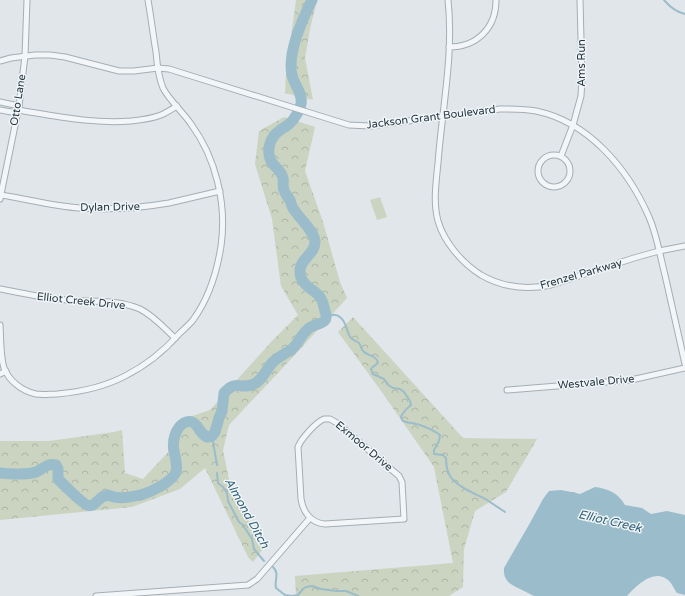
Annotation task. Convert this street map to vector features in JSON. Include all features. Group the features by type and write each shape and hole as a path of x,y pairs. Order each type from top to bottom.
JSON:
{"street":[{"name":"Otto Lane","path":"0,195 18,109 25,56 28,0"},
{"path":"0,325 2,364 14,383 20,388 36,394 58,394 84,390 126,376 166,349 193,320 212,284 221,247 223,229 220,190 205,147 192,124 166,94 162,84 158,68 148,0"},
{"name":"Frenzel Parkway","path":"448,0 450,22 449,47 438,153 435,194 436,212 438,222 449,245 464,262 478,273 495,282 518,287 540,288 634,258 685,246"},
{"path":"449,47 463,46 478,40 488,29 492,21 496,0"},
{"name":"Ams Run","path":"561,156 580,102 580,0"},
{"name":"Jackson Grant Boulevard","path":"0,61 25,56 50,55 65,57 119,71 158,68 169,69 349,125 370,126 500,109 537,111 573,125 598,144 618,164 642,202 649,218 659,251 685,364"},
{"path":"0,102 18,109 64,118 111,122 149,118 161,115 177,106"},
{"path":"0,110 18,109"},
{"path":"551,155 561,156 566,159 569,164 571,169 570,175 564,184 554,188 543,183 540,179 538,174 539,164 546,157 551,155"},
{"name":"Dylan Drive","path":"0,195 60,206 100,209 127,208 167,203 220,190"},
{"name":"Elliot Creek Drive","path":"0,289 45,298 125,304 152,316 175,338"},
{"name":"Westvale Drive","path":"507,390 631,380 685,368"},
{"path":"0,374 6,371"},
{"name":"Exmoor Drive","path":"324,419 330,419 337,423 399,476 402,482 404,519 327,525 320,524 310,518 304,510 302,502 298,447 300,442 318,422 324,419"},
{"path":"96,596 248,585 259,577 310,518"}],"green space":[{"path":"296,0 317,0 305,58 313,100 285,93 286,73"},
{"path":"284,117 315,127 305,171 323,222 340,282 347,298 229,425 223,450 230,485 263,549 253,562 248,557 205,468 180,489 132,507 0,520 0,441 49,441 122,430 125,473 143,479 170,450 178,421 210,410 272,341 298,315 281,286 272,219 255,164 259,131"},
{"path":"380,197 387,217 377,220 370,200"},
{"path":"353,317 463,438 537,439 506,492 475,511 464,549 463,587 449,596 296,596 295,576 453,563 434,467 338,332"}],"water":[{"name":"Elliot Creek","path":"595,487 613,492 625,505 642,508 651,514 667,511 685,515 685,595 677,593 668,580 657,576 651,577 640,583 627,596 534,596 508,582 505,576 504,568 549,491 561,490 580,494"}],"waterway":[{"path":"0,473 32,473 47,466 56,465 58,469 58,479 82,502 88,505 93,505 102,497 108,495 112,497 124,498 150,492 166,483 174,476 176,472 177,464 173,444 176,432 181,425 187,422 192,422 205,436 212,436 215,432 222,411 224,393 229,388 234,386 246,386 256,383 272,363 294,347 309,328 324,322 326,319 326,313 321,299 305,284 302,280 300,272 300,267 315,246 314,237 292,207 283,188 282,175 271,161 269,153 271,140 280,130 291,122 300,106 301,96 292,75 291,66 293,47 312,0"},
{"name":"Ams Run","path":"664,0 673,9 685,14"},
{"path":"326,317 332,315 339,316 344,322 351,338 359,343 365,353 377,359 378,362 371,369 373,374 384,379 388,385 393,388 400,389 404,392 411,405 402,415 401,417 403,421 422,426 440,435 439,441 434,450 434,454 443,455 446,458 448,472 453,480 457,484 487,500 505,512"},
{"name":"Almond Ditch","path":"212,436 217,465"},
{"name":"Almond Ditch","path":"217,473 218,483 227,493 228,501 239,522 243,525 252,539 254,549 264,561"},
{"name":"Almond Ditch","path":"273,567 276,572 276,588 285,595 298,595 306,587 312,586 321,589 346,591 358,596"}]}
